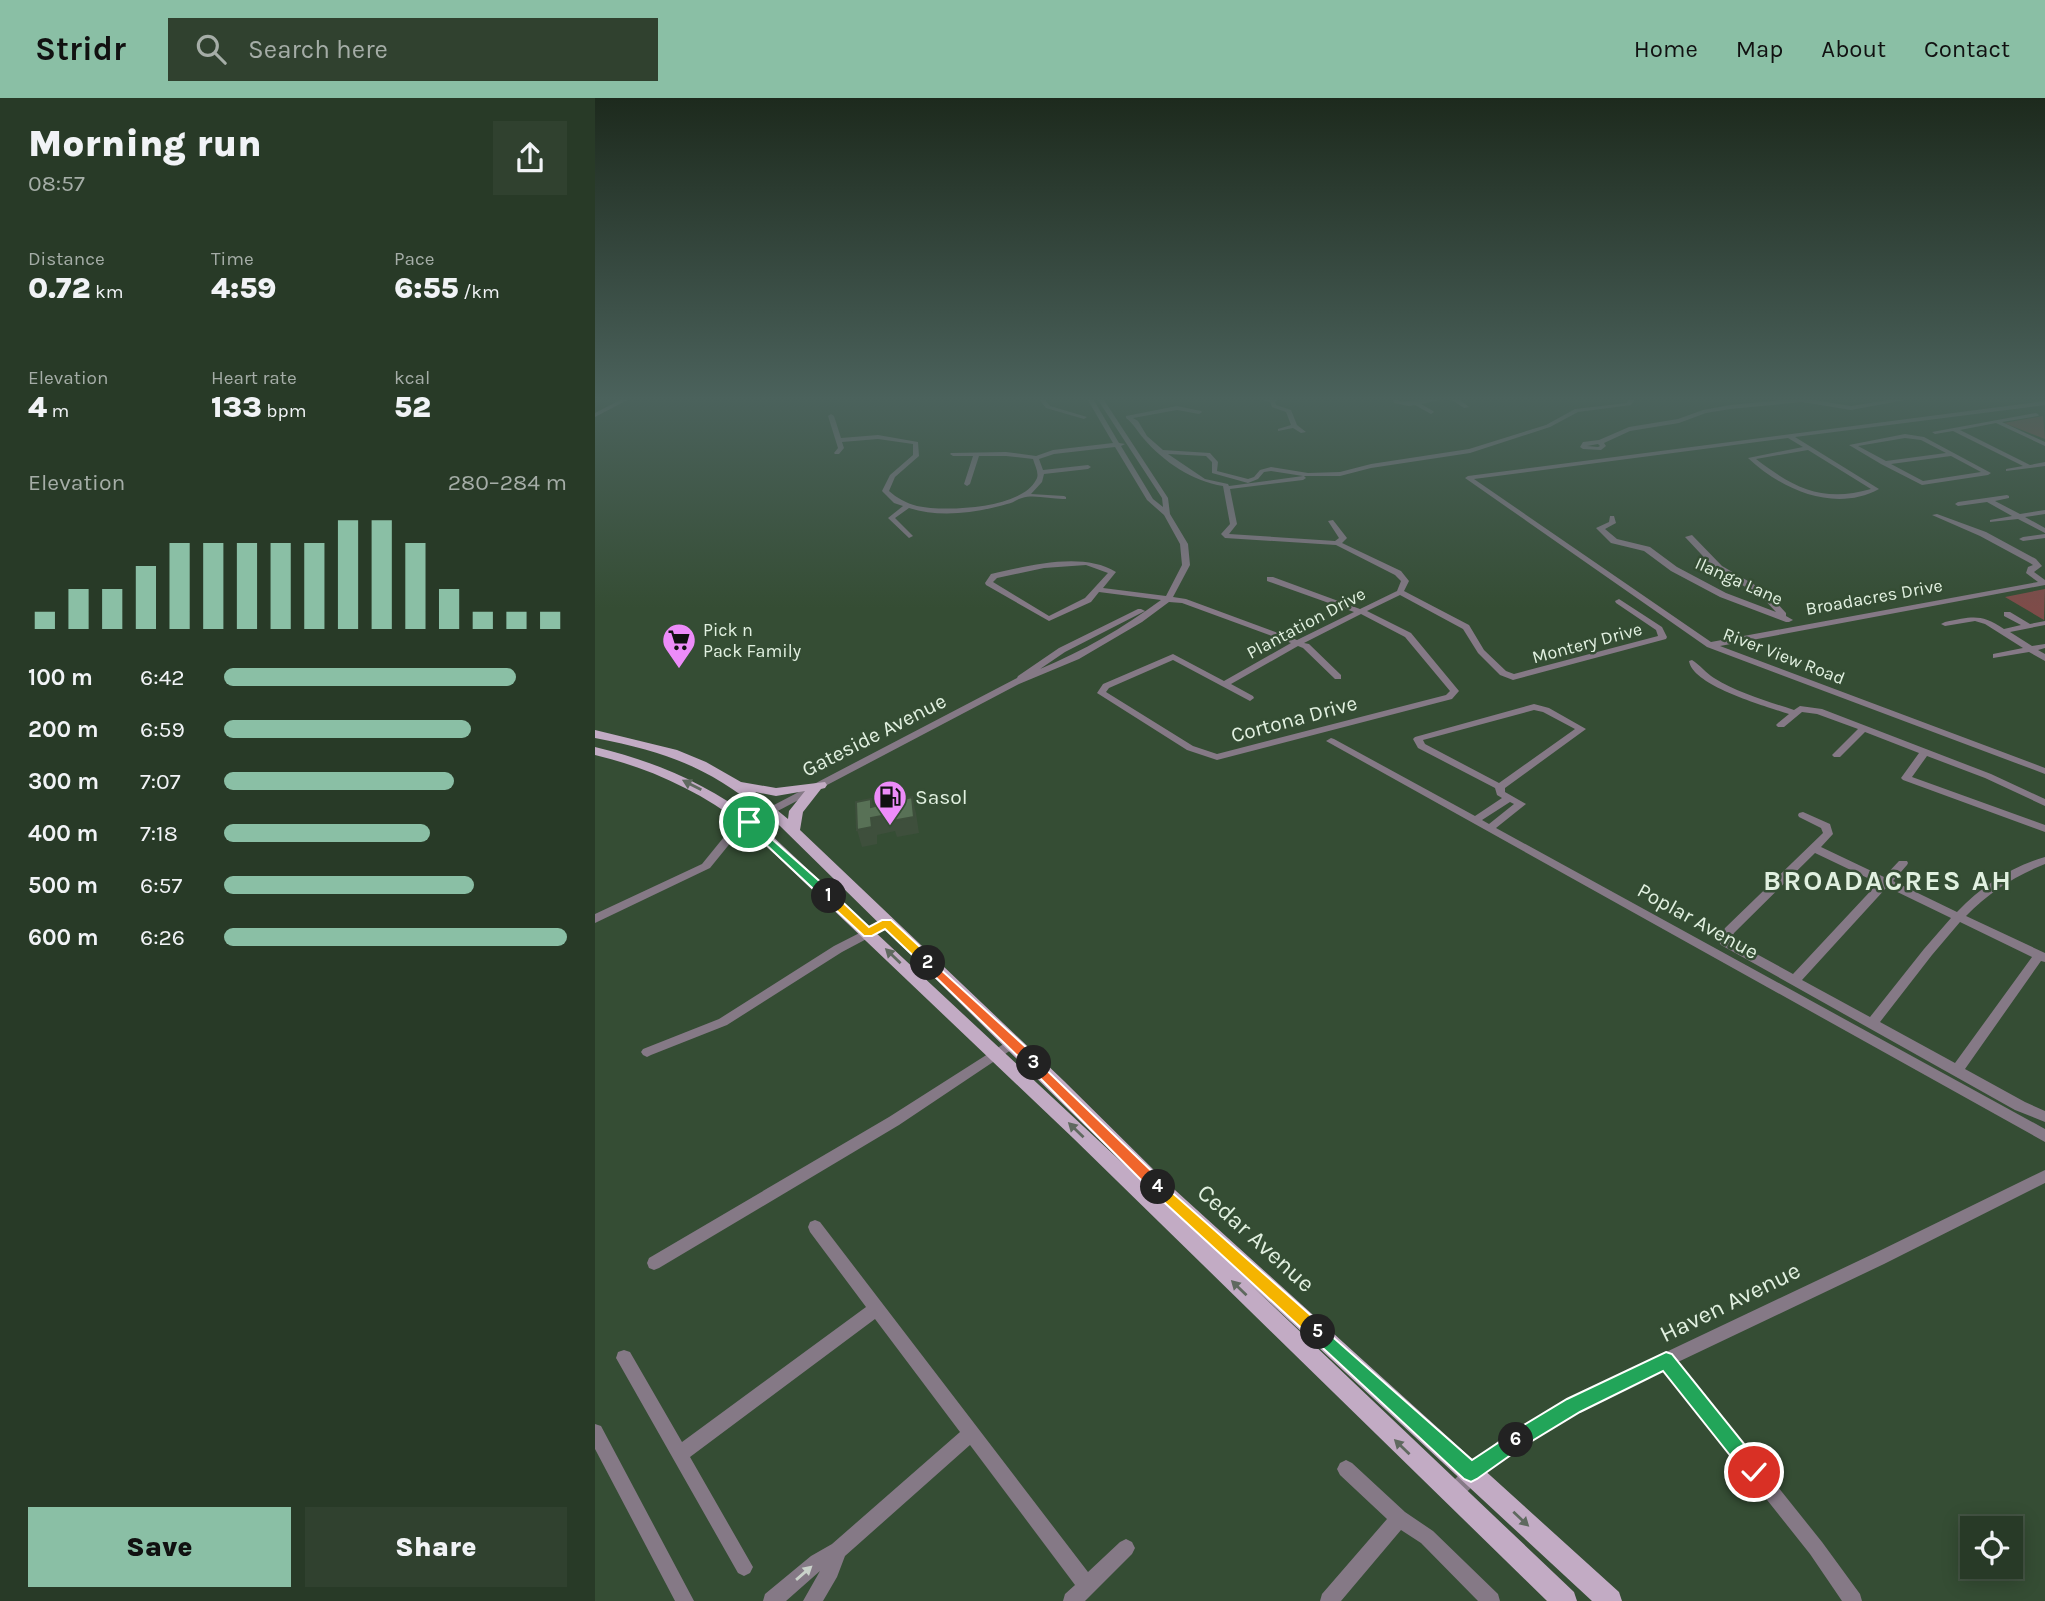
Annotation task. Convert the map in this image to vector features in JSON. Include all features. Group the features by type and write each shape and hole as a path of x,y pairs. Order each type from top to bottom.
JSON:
{"main road":[{"name":"Cedar Avenue","path":"595,734 668,751 736,785 793,833 887,923 1005,1049"},
{"name":"Cedar Avenue","path":"595,751 681,779 711,794 749,822 868,933 1005,1049 1090,1115 1222,1258 1451,1494 1565,1601"},
{"path":"736,785 756,791 776,792 818,786"},
{"path":"793,833 796,811 818,786"},
{"name":"Cedar Avenue","path":"1222,1258 1471,1472 1610,1601"}],"street":[{"path":"903,467 892,476 886,487 885,491 891,499 907,506 940,511 981,508 1023,495 1036,486 1042,472 1040,467"},
{"path":"967,484 972,467"},
{"path":"1042,472 1087,467"},
{"path":"1131,467 1150,500 1167,514 1184,544 1187,558 1183,575 1166,598"},
{"path":"1144,467 1165,498 1167,514"},
{"path":"1185,467 1203,480 1226,488 1369,467"},
{"path":"1214,467 1214,472 1248,481 1256,478 1262,471 1271,469 1318,475"},
{"name":"River View Road","path":"1546,467 1469,477 1473,484 1710,645 2045,771"},
{"path":"1766,467 1815,497 1876,489 1842,467"},
{"path":"1891,467 1922,483 1988,473 1977,467"},
{"path":"2008,470 2029,467"},
{"path":"1226,488 1227,502 1234,513 1234,524 1225,534 1228,536 1337,542 1398,573 1405,581 1400,592"},
{"path":"1023,495 1063,498"},
{"path":"1958,504 2007,497"},
{"path":"1987,499 2045,533"},
{"path":"907,506 891,518 909,536"},
{"path":"981,508 987,520"},
{"path":"1992,521 2045,512"},
{"path":"1935,515 1983,534 2033,561 2038,566 2031,569 2030,573 2045,583"},
{"name":"Ilanga Lane","path":"1612,517 1613,523 1602,526 1601,530 1616,543 1643,547 1678,572 1723,595 1800,626"},
{"path":"1331,522 1343,538 1337,542"},
{"path":"2023,539 2045,533"},
{"name":"Ilanga Lane","path":"1689,537 1719,568 1764,594 1789,620"},
{"path":"1087,563 1112,572 1098,590 1088,600 1049,619 989,583 989,579 1044,566 1087,563"},
{"name":"Cortona Drive","path":"1250,698 1227,683 1170,656 1106,686 1101,693 1190,748 1217,757 1455,693 1454,687 1427,660 1413,638 1360,611 1270,579"},
{"name":"Broadacres Drive","path":"1710,645 1800,626 2045,583"},
{"path":"1098,590 1166,598 1297,643 1314,652 1338,677"},
{"name":"Montery Drive","path":"1400,592 1466,627 1481,652 1503,673 1513,677 1663,637 1659,629 1619,601"},
{"name":"Plantation Drive","path":"1227,683 1297,643 1400,592"},
{"name":"Gateside Avenue","path":"595,919 706,866 731,834 749,822 1016,682 1076,657 1166,598"},
{"path":"2007,614 2028,626"},
{"path":"1945,624 1981,619 2045,658"},
{"path":"2004,631 2045,623"},
{"path":"1734,639 1739,656"},
{"path":"1996,656 2045,646"},
{"path":"1692,663 1698,672 1714,681 1795,713"},
{"path":"1534,707 1546,709 1581,729 1580,733 1500,787 1421,746 1418,739 1534,707"},
{"path":"1781,726 1800,709 1813,709 2011,786 2045,803"},
{"path":"1837,755 1864,728"},
{"name":"Poplar Avenue","path":"1331,741 2045,1136"},
{"path":"1925,752 1905,774 1906,778 2045,829"},
{"path":"1490,828 1522,805 1500,793 1500,787"},
{"path":"1476,820 1509,798"},
{"path":"1803,815 1828,828 1828,834 1725,937 1732,948 2045,1117"},
{"path":"1814,848 2042,957 1957,1070"},
{"path":"1872,1024 1960,917 1994,883 2045,860"},
{"path":"1794,981 1903,863"},
{"path":"647,1052 723,1022 887,923"},
{"path":"654,1263 894,1121 1005,1049"},
{"name":"Haven Avenue","path":"1451,1494 1471,1472 1545,1421 2045,1176"},
{"path":"815,1227 1087,1586"},
{"path":"680,1455 877,1308"},
{"path":"624,1358 744,1567"},
{"path":"1666,1360 1816,1548 1853,1601"},
{"path":"595,1432 685,1601"},
{"path":"772,1601 817,1562 838,1550 971,1433"},
{"path":"1346,1469 1399,1518 1427,1537 1491,1601"},
{"path":"1329,1601 1399,1518"},
{"path":"1072,1601 1126,1548"},
{"path":"812,1601 831,1572 838,1550"}],"shaded area":[{"path":"2045,589 2044,620 2005,597"}],"building":[{"path":"912,797 914,817 892,821 892,814 871,818 872,827 857,830 856,802 871,799 871,807"}],"place":[{"name":"Pick n Pack Family","path":"679,670"},
{"name":"Sasol","path":"890,827"}],"district":[{"name":"BROADACRES AH","path":"1888,880"}],"route":[{"path":"749,822 868,933 887,923 1090,1115 1158,1186 1471,1472 1536,1427 1574,1405 1666,1360 1754,1472"}]}
